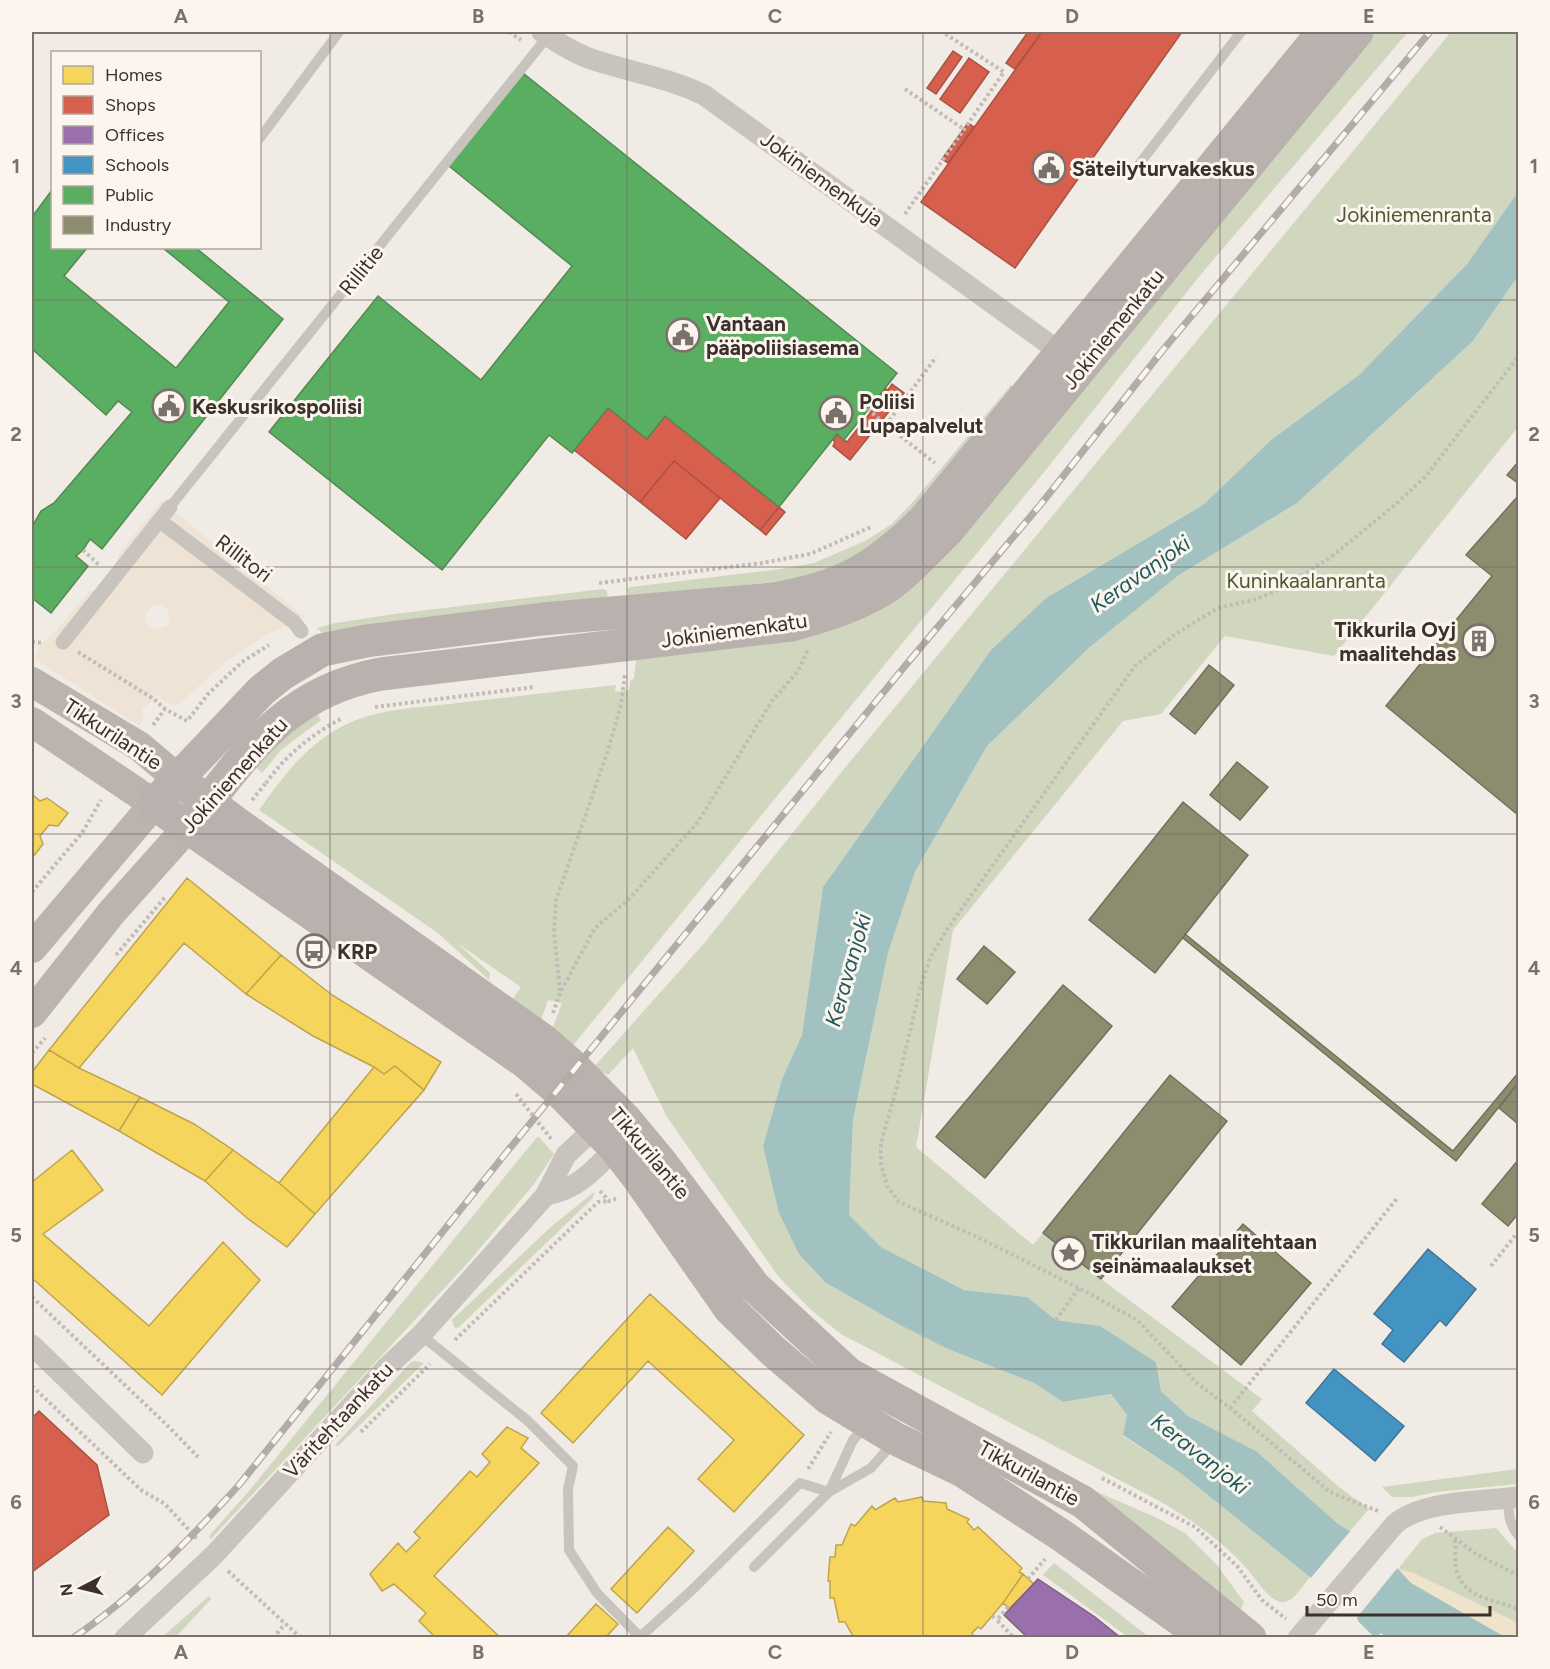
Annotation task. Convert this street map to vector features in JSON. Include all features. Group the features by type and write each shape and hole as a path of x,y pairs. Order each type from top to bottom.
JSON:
{"main road":[{"name":"Jokiniemenkatu","path":"32,1013 112,912 187,828 260,738 298,706 341,684 361,678 791,625 849,607 889,585 916,563 948,530 1071,360 1323,32"},
{"name":"Jokiniemenkatu","path":"32,948 154,804 261,691 308,657 334,646 366,641 543,619 772,599 834,585 879,560 896,548 924,520 1071,360 1357,32"},
{"name":"Tikkurilantie","path":"32,682 139,746 208,802 543,1040 576,1069 639,1179 730,1309 772,1350 828,1398 888,1418 1083,1502 1250,1638"},
{"name":"Tikkurilantie","path":"32,722 118,778 525,1062 612,1132"},
{"name":"Tikkurilantie","path":"888,1418 961,1470 1061,1535 1206,1638"}],"street":[{"name":"Jokiniemenkuja","path":"544,37 592,60 684,85 704,96 1071,360"},
{"path":"63,642 170,507"},
{"name":"Rillitori","path":"160,520 294,622 301,631"},
{"name":"Väritehtaankatu","path":"124,1638 213,1556 386,1368 420,1335 545,1196 566,1155 612,1132"},
{"name":"Väritehtaankatu","path":"545,1196 569,1188 586,1176 612,1132"},
{"path":"32,1345 143,1453"},
{"path":"1298,1638 1405,1515 1418,1510 1513,1497"}],"lane":[{"path":"261,137 339,32"},
{"path":"1137,167 1241,32"},
{"name":"Rillitie","path":"170,507 544,37"},
{"path":"420,1335 528,1421 573,1466 568,1490 569,1550 597,1593 640,1637 691,1591 800,1483 830,1492"},
{"path":"830,1492 853,1440 888,1418"},
{"path":"754,1567 830,1492 872,1468 888,1418"},
{"path":"1513,1497 1509,1519 1518,1535"}],"path":[{"path":"509,32 544,37"},
{"path":"893,230 1004,72 944,33"},
{"path":"905,89 965,130"},
{"path":"886,425 936,357"},
{"path":"1378,1511 1330,1492 1197,1383 1137,1320 975,1236 899,1202 887,1186 881,1163 881,1143 930,958 948,928 1135,666 1177,633 1218,608 1257,599 1282,588 1331,557 1425,477 1518,357"},
{"path":"868,409 935,463 928,471"},
{"path":"594,584 762,563 810,554 878,523"},
{"path":"32,642 63,642 187,721 209,693 242,662 280,639 301,631"},
{"path":"613,677 624,676 621,705 607,753 556,900 554,932 560,993 595,928 629,899 698,822 772,701 798,671 810,646"},
{"path":"368,709 544,686"},
{"path":"139,746 165,709"},
{"path":"266,783 274,771 318,733 352,714"},
{"path":"32,892 82,833 100,802 118,778"},
{"path":"1230,1408 1398,1197"},
{"path":"354,1439 598,1202 609,1201"},
{"path":"1491,1266 1518,1232"},
{"path":"1056,1320 1078,1288"},
{"path":"32,1297 198,1457"},
{"path":"32,1386 141,1490 165,1504 194,1534"},
{"path":"800,1483 836,1424"},
{"path":"1092,1473 1195,1527 1237,1566 1262,1600 1286,1618"},
{"path":"1438,1526 1476,1554 1518,1575"},
{"path":"1455,1540 1456,1571 1463,1586 1475,1595 1518,1610"},
{"path":"1028,1579 1049,1555"},
{"path":"236,1563 228,1571 301,1638"},
{"path":"997,1620 1008,1607"},
{"path":"992,1616 1012,1637"},
{"path":"273,1638 285,1624"}],"green space":[{"path":"1375,32 1408,32 1202,273 1045,471 570,1049 550,1035 562,1003 548,1000 540,1023 512,1000 521,987 457,943 490,973 489,980 438,933 259,810 305,753 341,727 368,716 412,708 616,685 615,692 629,690 630,681 634,678 636,659 794,639 1072,402"},
{"name":"Jokiniemenranta","path":"1451,32 1518,32 1518,192 1467,264 1359,375 1271,440 1203,505 1046,598 991,650 823,887 802,1035 782,1079 763,1146 826,1283 900,1325 948,1349 1034,1383 1063,1402 1111,1394 1127,1415 1123,1436 1183,1475 1310,1577 1291,1599 1279,1602 1269,1595 1239,1560 1219,1542 1165,1504 841,1334 811,1310 778,1276 667,1117 633,1048 608,1075 593,1068 706,941 844,769"},
{"name":"Kuninkaalanranta","path":"1518,276 1518,427 1334,656 1225,636 1161,714 1123,721 953,930 916,1147 1033,1245 1043,1233 1262,1399 1252,1411 1339,1487 1369,1509 1350,1531 1338,1524 1256,1451 1188,1416 1161,1391 1156,1362 1100,1326 1056,1320 1027,1297 964,1290 881,1247 849,1216 853,1120 888,953 915,872 987,746 1090,647 1179,575 1297,503 1473,341"},
{"path":"1011,385 1018,391 895,533 832,569 789,580 629,598 627,589 631,587 814,563 865,541 892,524 912,503"},
{"path":"603,589 607,591 608,600 325,635 317,628 394,614"},
{"path":"316,711 321,720 282,749 262,773 255,766 280,738"},
{"path":"538,1136 554,1154 534,1184 466,1265 211,1539 209,1536 248,1492"},
{"path":"594,1192 593,1198 458,1328 454,1327 452,1320 552,1226"},
{"path":"411,1362 424,1363 338,1446 335,1445"},
{"path":"1518,1469 1518,1484 1436,1492 1412,1497 1392,1497 1382,1487"},
{"path":"1093,1490 1185,1533 1217,1565 1244,1602 1241,1609 1230,1606"},
{"path":"1496,1528 1518,1553 1518,1623 1413,1573 1398,1569 1422,1539 1436,1533"},
{"path":"1054,1563 1149,1637 1128,1637 1043,1575"},
{"path":"209,1596 211,1599 176,1637 162,1637"}],"sand":[{"path":"1398,1569 1413,1573 1518,1623 1518,1637 1505,1637 1411,1583"}],"shaded area":[{"path":"161,501 305,617 262,637 227,661 181,702 174,705 165,702 155,694 154,699 142,709 144,717 139,726 34,658 42,643 53,634 89,592 99,588 116,567 118,555","holes":["160,605 167,609 170,617 168,625 156,630 146,623 145,615 152,606"]}],"water":[{"name":"Keravanjoki","path":"1518,192 1518,276 1473,341 1297,503 1179,575 1090,647 987,746 915,872 888,953 853,1120 849,1215 881,1247 964,1290 1027,1297 1056,1320 1100,1326 1156,1362 1161,1391 1188,1416 1256,1451 1338,1524 1398,1569 1411,1583 1505,1637 1386,1638 1381,1633 1374,1637 1358,1621 1356,1614 1183,1475 1123,1435 1127,1415 1111,1394 1063,1402 1034,1383 948,1349 900,1325 826,1283 799,1254 779,1213 763,1146 782,1079 802,1035 823,887 991,650 1046,598 1203,505 1271,440 1359,375 1467,264"}],"pier":[{"path":"1352,1529 1399,1566 1355,1620 1354,1616 1309,1580"}],"building: Homes":[{"path":"32,794 40,801 47,798 68,813 58,826 49,825 40,836 43,844 32,858"},
{"path":"187,878 281,955 246,994 184,943 79,1068 49,1050"},
{"path":"281,955 332,995 441,1062 424,1090 395,1066 384,1074 313,1036 246,994"},
{"path":"49,1050 79,1068 140,1097 119,1131 32,1084 32,1072"},
{"path":"395,1066 424,1090 315,1214 279,1183 374,1067 384,1074"},
{"path":"140,1097 194,1124 233,1150 205,1181 119,1131"},
{"path":"72,1150 103,1190 43,1234 149,1326 223,1242 260,1280 162,1395 32,1278 32,1182"},
{"path":"233,1150 279,1183 315,1214 287,1247 247,1218 205,1181"},
{"path":"650,1294 804,1435 734,1512 698,1479 734,1440 648,1361 573,1443 541,1413"},
{"path":"507,1427 528,1438 521,1448 539,1463 434,1576 501,1638 436,1638 419,1621 426,1613 394,1584 382,1591 370,1574 398,1543 406,1552 420,1538 414,1532 470,1471 477,1477 490,1462 482,1454"},
{"path":"922,1497 923,1501 946,1503 947,1509 969,1519 967,1522 974,1530 978,1527 1022,1568 1019,1572 1023,1574 981,1629 978,1627 972,1633 974,1638 854,1638 845,1622 839,1622 834,1598 830,1598 830,1581 828,1581 830,1557 835,1557 836,1545 842,1545 851,1524 855,1526 872,1506 875,1510 895,1498 898,1502"},
{"path":"668,1527 694,1551 637,1613 611,1589"},
{"path":"1023,1574 1034,1584 1008,1610 1003,1603"},
{"path":"596,1604 618,1624 605,1638 565,1638"}],"building: Shops":[{"path":"1028,32 1042,32 1015,69 1006,63"},
{"path":"1042,32 1182,32 1015,268 921,202"},
{"path":"953,51 962,57 936,94 927,88"},
{"path":"969,58 989,72 960,113 940,99"},
{"path":"968,123 974,127 948,163 942,159"},
{"path":"892,384 904,393 850,460 833,446 835,442 833,440 837,434 847,442 875,407 872,405 885,388 888,390"},
{"path":"608,408 647,439 665,416 779,507 760,530 674,461 640,502 574,450"},
{"path":"674,461 720,498 686,539 640,502"},
{"path":"779,507 785,512 766,535 760,530"},
{"path":"39,1411 97,1465 109,1515 32,1572 32,1418"}],"building: Offices":[{"path":"1038,1579 1095,1617 1121,1638 1028,1638 1004,1615"}],"building: Schools":[{"path":"1428,1249 1476,1289 1446,1326 1440,1320 1404,1362 1382,1344 1393,1330 1374,1314"},
{"path":"1334,1369 1404,1426 1375,1461 1306,1403"}],"building: Public":[{"name":"Vantaan pääpoliisiasema","path":"523,73 897,373 844,440 837,434 779,507 665,416 647,439 608,408 572,453 549,435 442,570 269,432 378,296 481,380 572,266 449,166"},
{"name":"Keskusrikospoliisi","path":"51,191 51,249 86,249 64,276 176,368 229,302 164,249 197,249 283,319 102,549 90,539 76,556 88,566 51,613 32,598 32,527 41,511 54,503 132,412 118,401 106,415 32,349 32,217"}],"building: Industry":[{"path":"1518,462 1518,483 1507,475"},
{"name":"Tikkurila Oyj maalitehdas","path":"1518,496 1518,815 1386,706 1492,576 1466,555"},
{"path":"1209,665 1234,685 1195,734 1170,714"},
{"path":"1237,762 1268,787 1240,820 1210,795"},
{"path":"1183,802 1248,855 1155,973 1089,920"},
{"path":"1185,934 1453,1151 1518,1073 1518,1083 1456,1161 1183,938"},
{"path":"984,946 1015,972 987,1004 957,979"},
{"path":"1063,985 1112,1026 985,1178 936,1137"},
{"path":"1170,1075 1227,1121 1101,1279 1043,1233"},
{"path":"1518,1083 1518,1124 1499,1108"},
{"path":"1518,1160 1518,1214 1508,1226 1482,1204"},
{"path":"1243,1224 1311,1283 1241,1365 1172,1307"}],"railway":[{"path":"73,1638 140,1586 239,1485 510,1148 905,666 1041,504 1163,350 1430,32"}],"place":[{"name":"Säteilyturvakeskus","path":"1049,168"},
{"name":"Vantaan pääpoliisiasema","path":"683,335"},
{"name":"Keskusrikospoliisi","path":"169,406"},
{"name":"Poliisi Lupapalvelut","path":"836,413"},
{"name":"Tikkurila Oyj maalitehdas","path":"1479,641"},
{"name":"KRP","path":"314,951"},
{"name":"Tikkurilan maalitehtaan seinämaalaukset","path":"1069,1253"}]}
